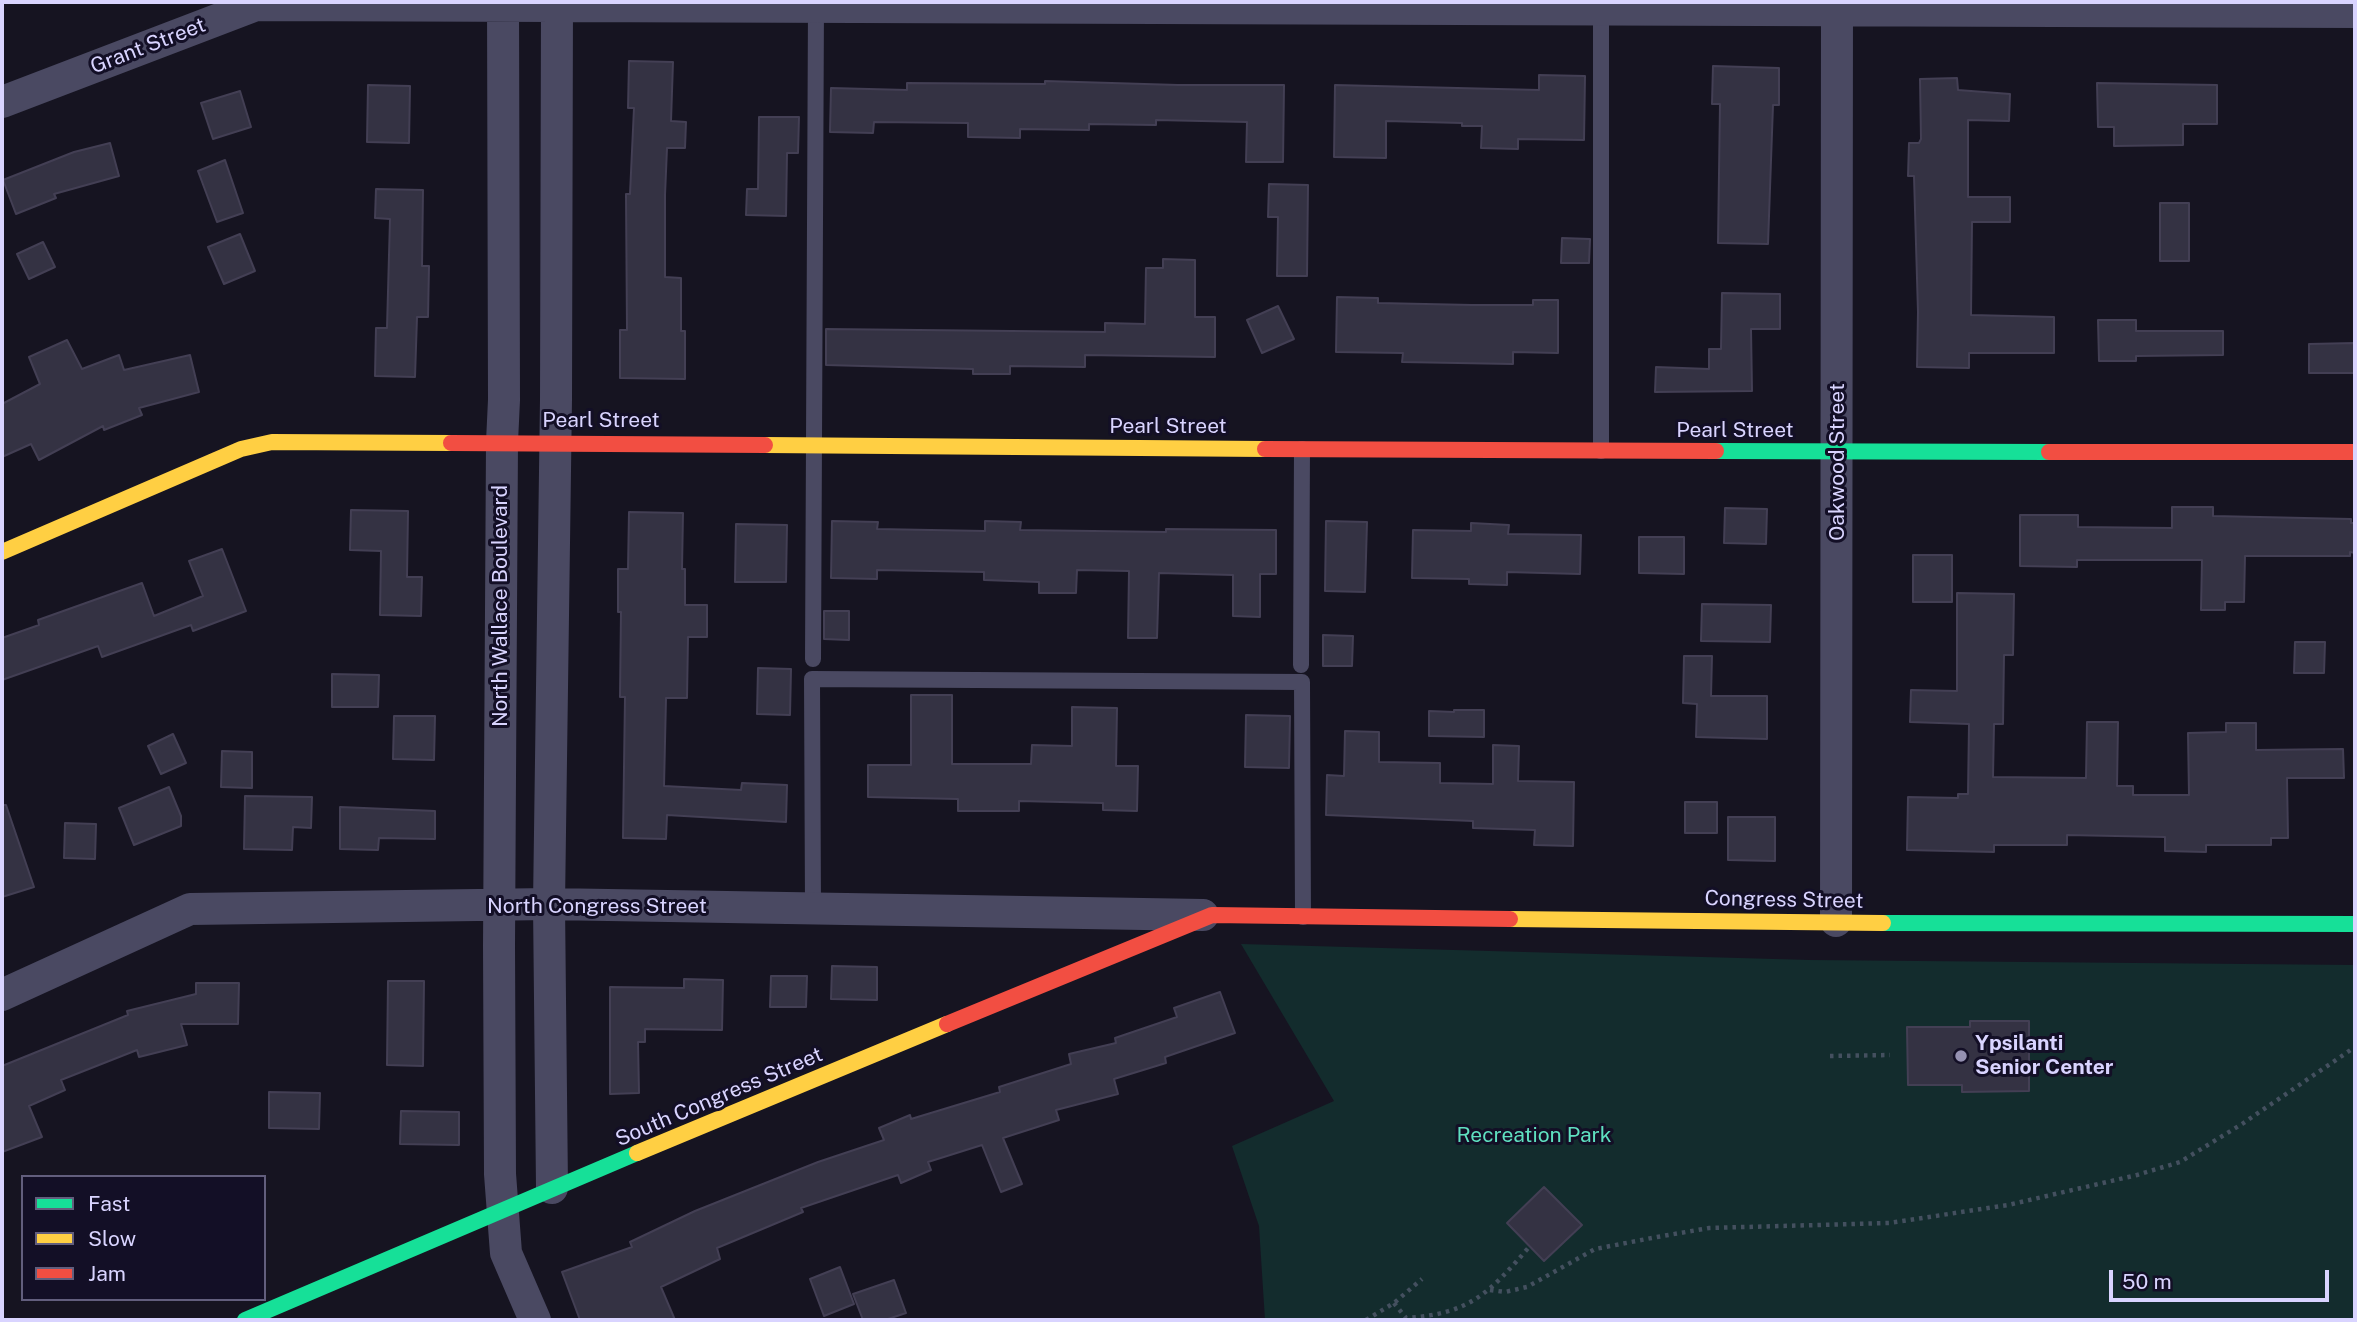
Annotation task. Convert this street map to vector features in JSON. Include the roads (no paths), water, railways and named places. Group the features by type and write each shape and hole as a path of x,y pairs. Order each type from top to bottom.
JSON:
{"street":[{"name":"North Wallace Boulevard","path":"503,4 500,1174 506,1253 535,1320"},
{"path":"552,1188 549,904 558,4"},
{"name":"Grant Street","path":"2,102 256,5 1310,5 1601,9 1837,6 2355,12"},
{"name":"Oakwood Street","path":"1836,921 1837,6"},
{"name":"Pearl Street","path":"2,552 241,449 272,442 1838,453 2355,452"},
{"name":"North Congress Street","path":"2,995 190,909 549,904 1212,915"},
{"name":"Congress Street","path":"1212,915 2355,924"},
{"name":"South Congress Street","path":"245,1320 552,1188 1212,915"}],"lane":[{"path":"813,659 816,4"},
{"path":"1601,9 1601,451"},
{"path":"1301,449 1301,665"},
{"path":"813,909 812,679 1302,682 1303,916"}],"place":[{"name":"Ypsilanti Senior Center","path":"1961,1056"}],"park label":[{"name":"Recreation Park","path":"1534,1136"}]}
